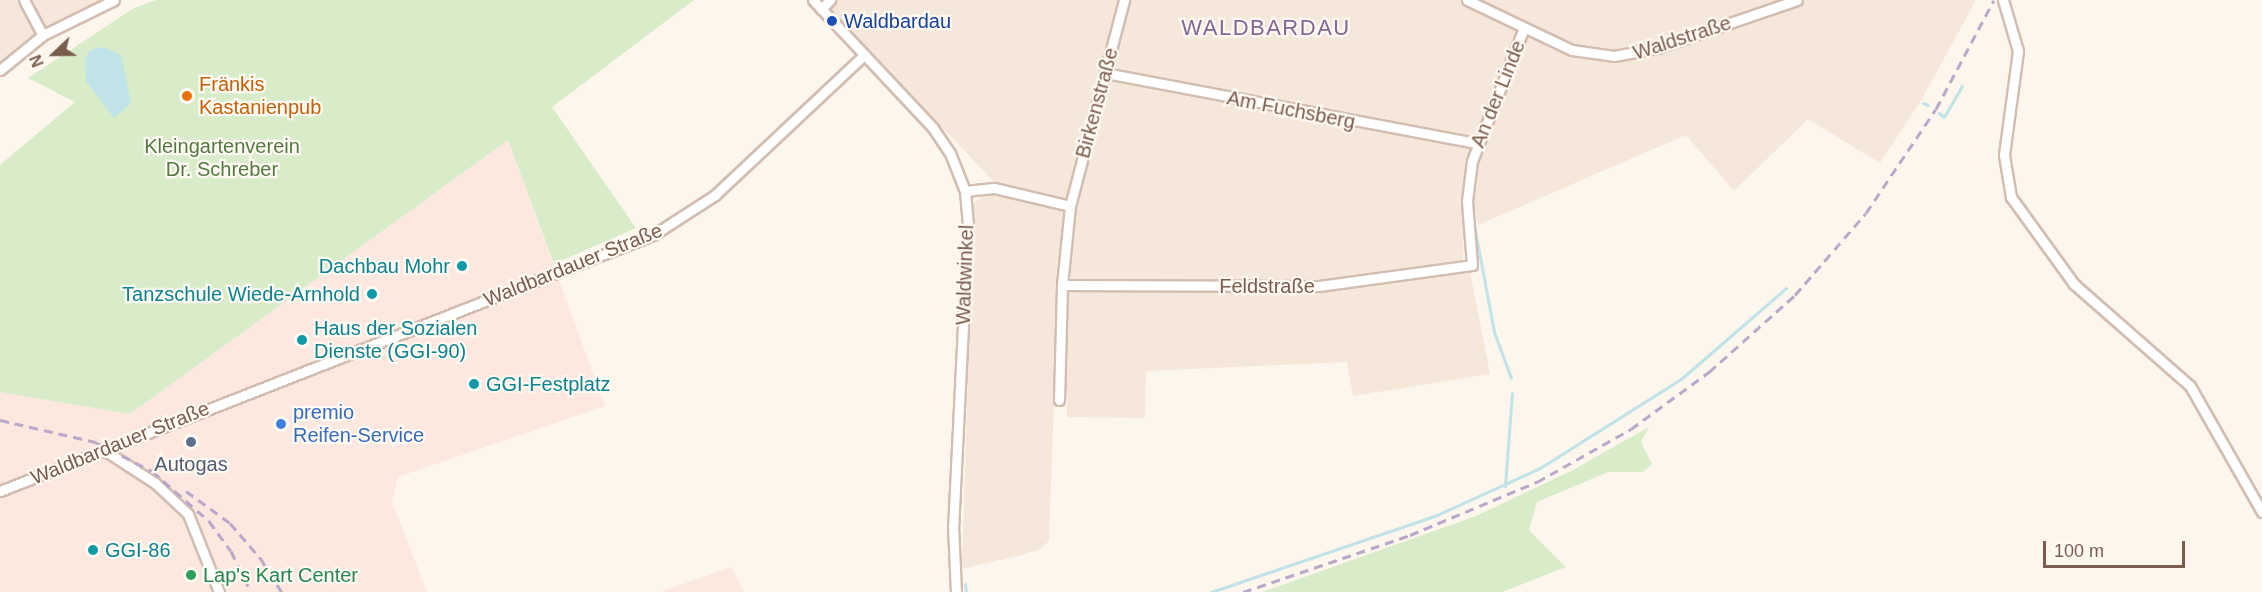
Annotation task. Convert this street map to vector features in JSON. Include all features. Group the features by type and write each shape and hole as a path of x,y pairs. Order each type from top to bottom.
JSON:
{"street":[{"path":"24,0 43,36"},
{"path":"0,70 43,36 114,0"},
{"name":"Waldwinkel","path":"813,0 933,128 950,153 965,191 968,223 953,526 956,592"},
{"path":"821,9 830,0"},
{"name":"Birkenstraße","path":"1059,400 1062,285 1070,206 1124,0"},
{"name":"Waldstraße","path":"1467,0 1523,30 1586,54 1628,56 1797,0"},
{"path":"2003,0 2018,51 2004,155 2011,197 2074,284 2190,386 2262,512"},
{"name":"An der Linde","path":"1472,265 1467,201 1477,143 1523,30"},
{"name":"Waldbardauer Straße","path":"0,491 653,235 715,195 864,55"},
{"name":"Am Fuchsberg","path":"1105,73 1477,143"},
{"path":"965,191 993,188 1070,206"},
{"name":"Feldstraße","path":"1062,285 1319,286 1472,265"},
{"path":"104,450 155,483 188,514 219,592"}],"shaded area":[{"path":"0,0 104,0 18,49 0,63"},
{"path":"838,0 1976,0 1922,99 1880,163 1808,119 1734,191 1686,135 1478,225 1473,204 1464,203 1463,261 1319,281 1072,280 1068,275 1075,202 997,185 829,8"},
{"path":"508,140 605,406 398,477 392,502 427,592 0,592 0,392 130,414"},
{"path":"990,191 1061,207 1065,214 1059,264 1049,540 1043,548 1025,554 962,569 973,213 974,203"},
{"path":"1465,269 1470,271 1490,374 1353,396 1347,362 1146,371 1145,418 1067,417 1067,293 1071,290 1319,290"},
{"path":"731,567 744,592 660,592"}],"green space":[{"name":"Kleingartenverein Dr. Schreber","path":"156,0 694,0 552,107 636,228 554,264 508,140 130,414 0,392 0,165 75,102 28,78 134,8"},
{"path":"1649,427 1641,442 1652,464 1643,472 1608,472 1537,502 1529,530 1566,567 1502,592 1262,592 1476,516 1571,471"}],"water":[{"path":"102,47 121,55 131,103 114,118 86,81 85,59 90,50"}],"waterway":[{"path":"1939,113 1944,117 1962,86"},
{"path":"1923,103 1928,105"},
{"path":"1474,225 1494,332 1511,378"},
{"path":"1211,592 1437,515 1540,468 1681,379 1786,288"},
{"path":"1505,486 1512,393"},
{"path":"965,584 966,592"}],"railway":[{"path":"1243,592 1410,535 1537,482 1631,429 1709,372 1795,295 1866,213 1936,109 1994,0"},
{"path":"0,420 95,442 152,471 209,521 231,551 251,592"},
{"path":"186,491 230,523 261,559 282,592"}],"place":[{"name":"Waldbardau","path":"832,21"},
{"name":"Fränkis Kastanienpub","path":"187,96"},
{"name":"Dachbau Mohr","path":"462,266"},
{"name":"Tanzschule Wiede-Arnhold","path":"372,294"},
{"name":"Haus der Sozialen Dienste (GGI-90)","path":"302,340"},
{"name":"GGI-Festplatz","path":"474,384"},
{"name":"premio Reifen-Service","path":"281,424"},
{"name":"Autogas","path":"191,442"},
{"name":"GGI-86","path":"93,550"},
{"name":"Lap's Kart Center","path":"191,575"}],"district":[{"name":"WALDBARDAU","path":"1266,28"}]}
